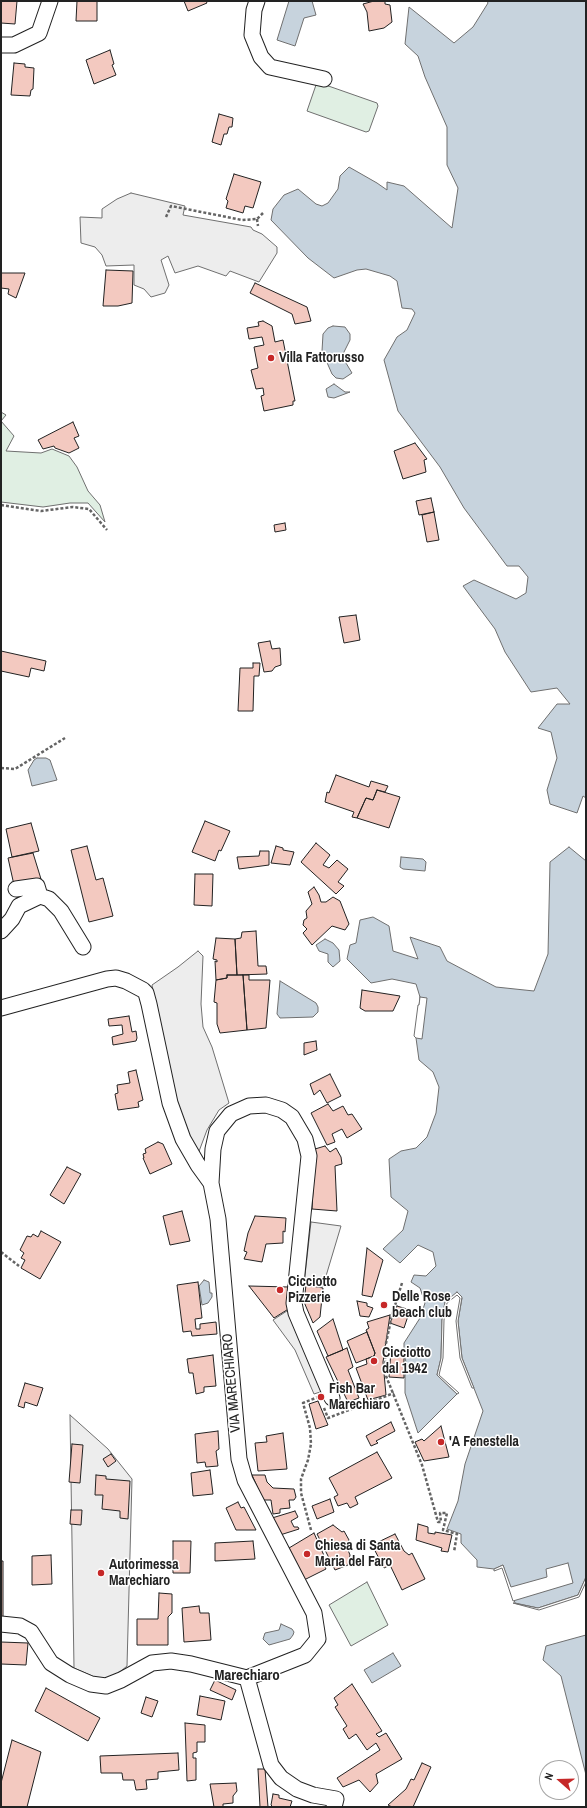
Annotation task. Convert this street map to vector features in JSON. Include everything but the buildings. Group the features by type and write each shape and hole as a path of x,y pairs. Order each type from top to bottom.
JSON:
{"street":[{"path":"1,45 14,45 39,33 50,1"},
{"path":"257,1 254,10 252,35 261,57 270,67 324,79"},
{"path":"16,889 37,886 40,896"},
{"path":"1,931 12,920 20,906 40,896 49,899 61,911 83,947"},
{"path":"1,1008 107,979 116,978 126,981 143,990 148,998 170,1103 183,1139 198,1166 211,1183"},
{"name":"VIA MARECHIARO","path":"247,1678 305,1655 318,1639 314,1613 245,1480 239,1459 218,1219 211,1183 213,1149 217,1131 230,1114 249,1106 266,1105 282,1110 292,1117 305,1139 308,1156 294,1303 324,1400"},
{"path":"1,1624 20,1626 31,1632 51,1662 70,1675 91,1684 106,1686 121,1680 152,1663 171,1662 191,1664 247,1678 271,1765 281,1778 297,1789 313,1795 336,1799 334,1807"}],"path":[{"path":"166,217 171,206 242,220 257,219 263,213"},
{"path":"257,219 258,226"},
{"path":"1,505 41,510 73,507 88,509 107,530"},
{"path":"1,768 15,769 65,738"},
{"path":"1,1252 19,1266"},
{"path":"402,1283 392,1315 385,1348 386,1376 422,1466 438,1522 441,1522 440,1513 447,1513 443,1530 457,1534 454,1552"},
{"path":"312,1530 300,1493 300,1479 308,1460 311,1444 310,1428 303,1403 324,1400 328,1418 394,1393"}],"green space":[{"path":"317,82 377,103 378,106 369,131 366,132 307,111"},
{"path":"1,412 6,415 1,421"},
{"path":"1,421 14,436 6,451 41,453 52,449 69,456 77,467 88,491 100,505 105,522 88,503 70,503 43,507 1,502"},
{"path":"367,1582 388,1625 351,1646 329,1605"}],"shaded area":[{"path":"289,1 312,1 316,15 304,18 295,46 277,40"},
{"path":"487,1 586,1 586,798 583,796 577,813 550,804 547,790 557,758 551,732 538,728 557,704 570,704 557,688 531,692 505,652 495,629 463,586 474,580 516,599 526,593 528,577 519,566 507,566 464,508 440,467 398,411 384,360 397,337 407,330 415,313 412,309 402,308 397,281 390,276 366,269 357,270 334,278 308,258 271,220 273,209 284,195 298,189 316,204 322,206 328,203 338,189 340,176 349,167 387,190 387,182 404,186 452,228 458,188 447,165 447,127 425,77 418,56 405,44 409,7 454,43 473,27 488,3"},
{"path":"131,193 185,206 183,215 251,227 277,247 277,253 259,282 230,271 226,276 198,266 175,273 168,256 161,260 169,285 165,293 151,297 144,289 134,285 134,265 106,266 102,255 95,247 81,243 80,217 102,218 102,209 117,199"},
{"path":"333,326 345,327 350,334 350,340 343,354 352,373 343,379 336,378 332,374 322,351 323,334 328,328"},
{"path":"334,384 345,392 350,392 334,398 328,397 326,389"},
{"path":"37,758 46,758 50,760 57,780 32,786 28,770"},
{"path":"569,847 586,861 586,1577 578,1595 538,1608 515,1603 503,1565 494,1569 477,1567 477,1560 461,1543 461,1534 447,1529 458,1501 465,1464 483,1411 462,1358 458,1321 462,1298 457,1293 445,1302 442,1320 441,1358 437,1375 457,1394 418,1433 405,1393 405,1376 407,1365 404,1355 404,1343 420,1318 425,1303 420,1288 411,1282 414,1275 426,1276 436,1266 433,1252 418,1245 400,1263 383,1249 403,1230 408,1211 391,1197 389,1159 401,1151 416,1148 427,1137 436,1113 439,1087 433,1072 419,1060 416,1038 420,997 416,984 392,979 371,983 347,959 350,945 356,943 360,920 373,917 389,926 393,951 418,959 410,937 440,947 447,961 496,987 534,991 548,954 550,862"},
{"path":"401,857 423,859 426,862 425,871 403,869 400,867"},
{"path":"325,939 333,943 339,950 340,961 333,967 328,962 328,954 319,951 316,945"},
{"path":"198,951 203,956 201,1004 203,1027 212,1047 229,1103 219,1110 207,1130 198,1154 172,1097 152,985"},
{"path":"280,981 316,1003 318,1012 313,1017 280,1018 277,1014"},
{"path":"311,1222 341,1226 323,1286 304,1284"},
{"path":"204,1280 209,1282 212,1297 208,1303 202,1305 199,1286"},
{"path":"290,1309 323,1391 314,1394 295,1350 273,1320"},
{"name":"Autorimessa Marechiaro","path":"70,1415 108,1449 132,1479 127,1666 114,1677 105,1680 74,1668"},
{"path":"281,1624 292,1629 294,1632 293,1635 290,1639 269,1645 263,1639 265,1633 279,1630"},
{"path":"586,1635 586,1775 561,1676 543,1660 546,1646"},
{"path":"393,1653 401,1666 372,1683 364,1670"}],"pier":[{"path":"420,997 427,998 422,1039 414,1036"},
{"path":"457,1292 462,1297 458,1321 462,1358 474,1388 472,1388 460,1358 456,1321 460,1298 457,1295 447,1303 444,1320 443,1358 439,1375 459,1393 457,1394 437,1375 441,1358 442,1320 445,1302"},
{"path":"568,1563 573,1583 513,1601 502,1568 494,1571 494,1569 503,1565 511,1587 547,1577 546,1569"},
{"path":"586,1577 586,1582 579,1597 539,1610 513,1603 538,1608 578,1595"}],"place":[{"name":"Villa Fattorusso","path":"271,358"},
{"name":"Cicciotto Pizzerie","path":"280,1290"},
{"name":"Delle Rose beach club","path":"384,1305"},
{"name":"Cicciotto dal 1942","path":"374,1361"},
{"name":"Fish Bar Marechiaro","path":"321,1397"},
{"name":"'A Fenestella","path":"441,1442"},
{"name":"Chiesa di Santa Maria del Faro","path":"307,1554"},
{"name":"Autorimessa Marechiaro","path":"101,1573"}],"district":[{"name":"Marechiaro","path":"247,1676"}]}
